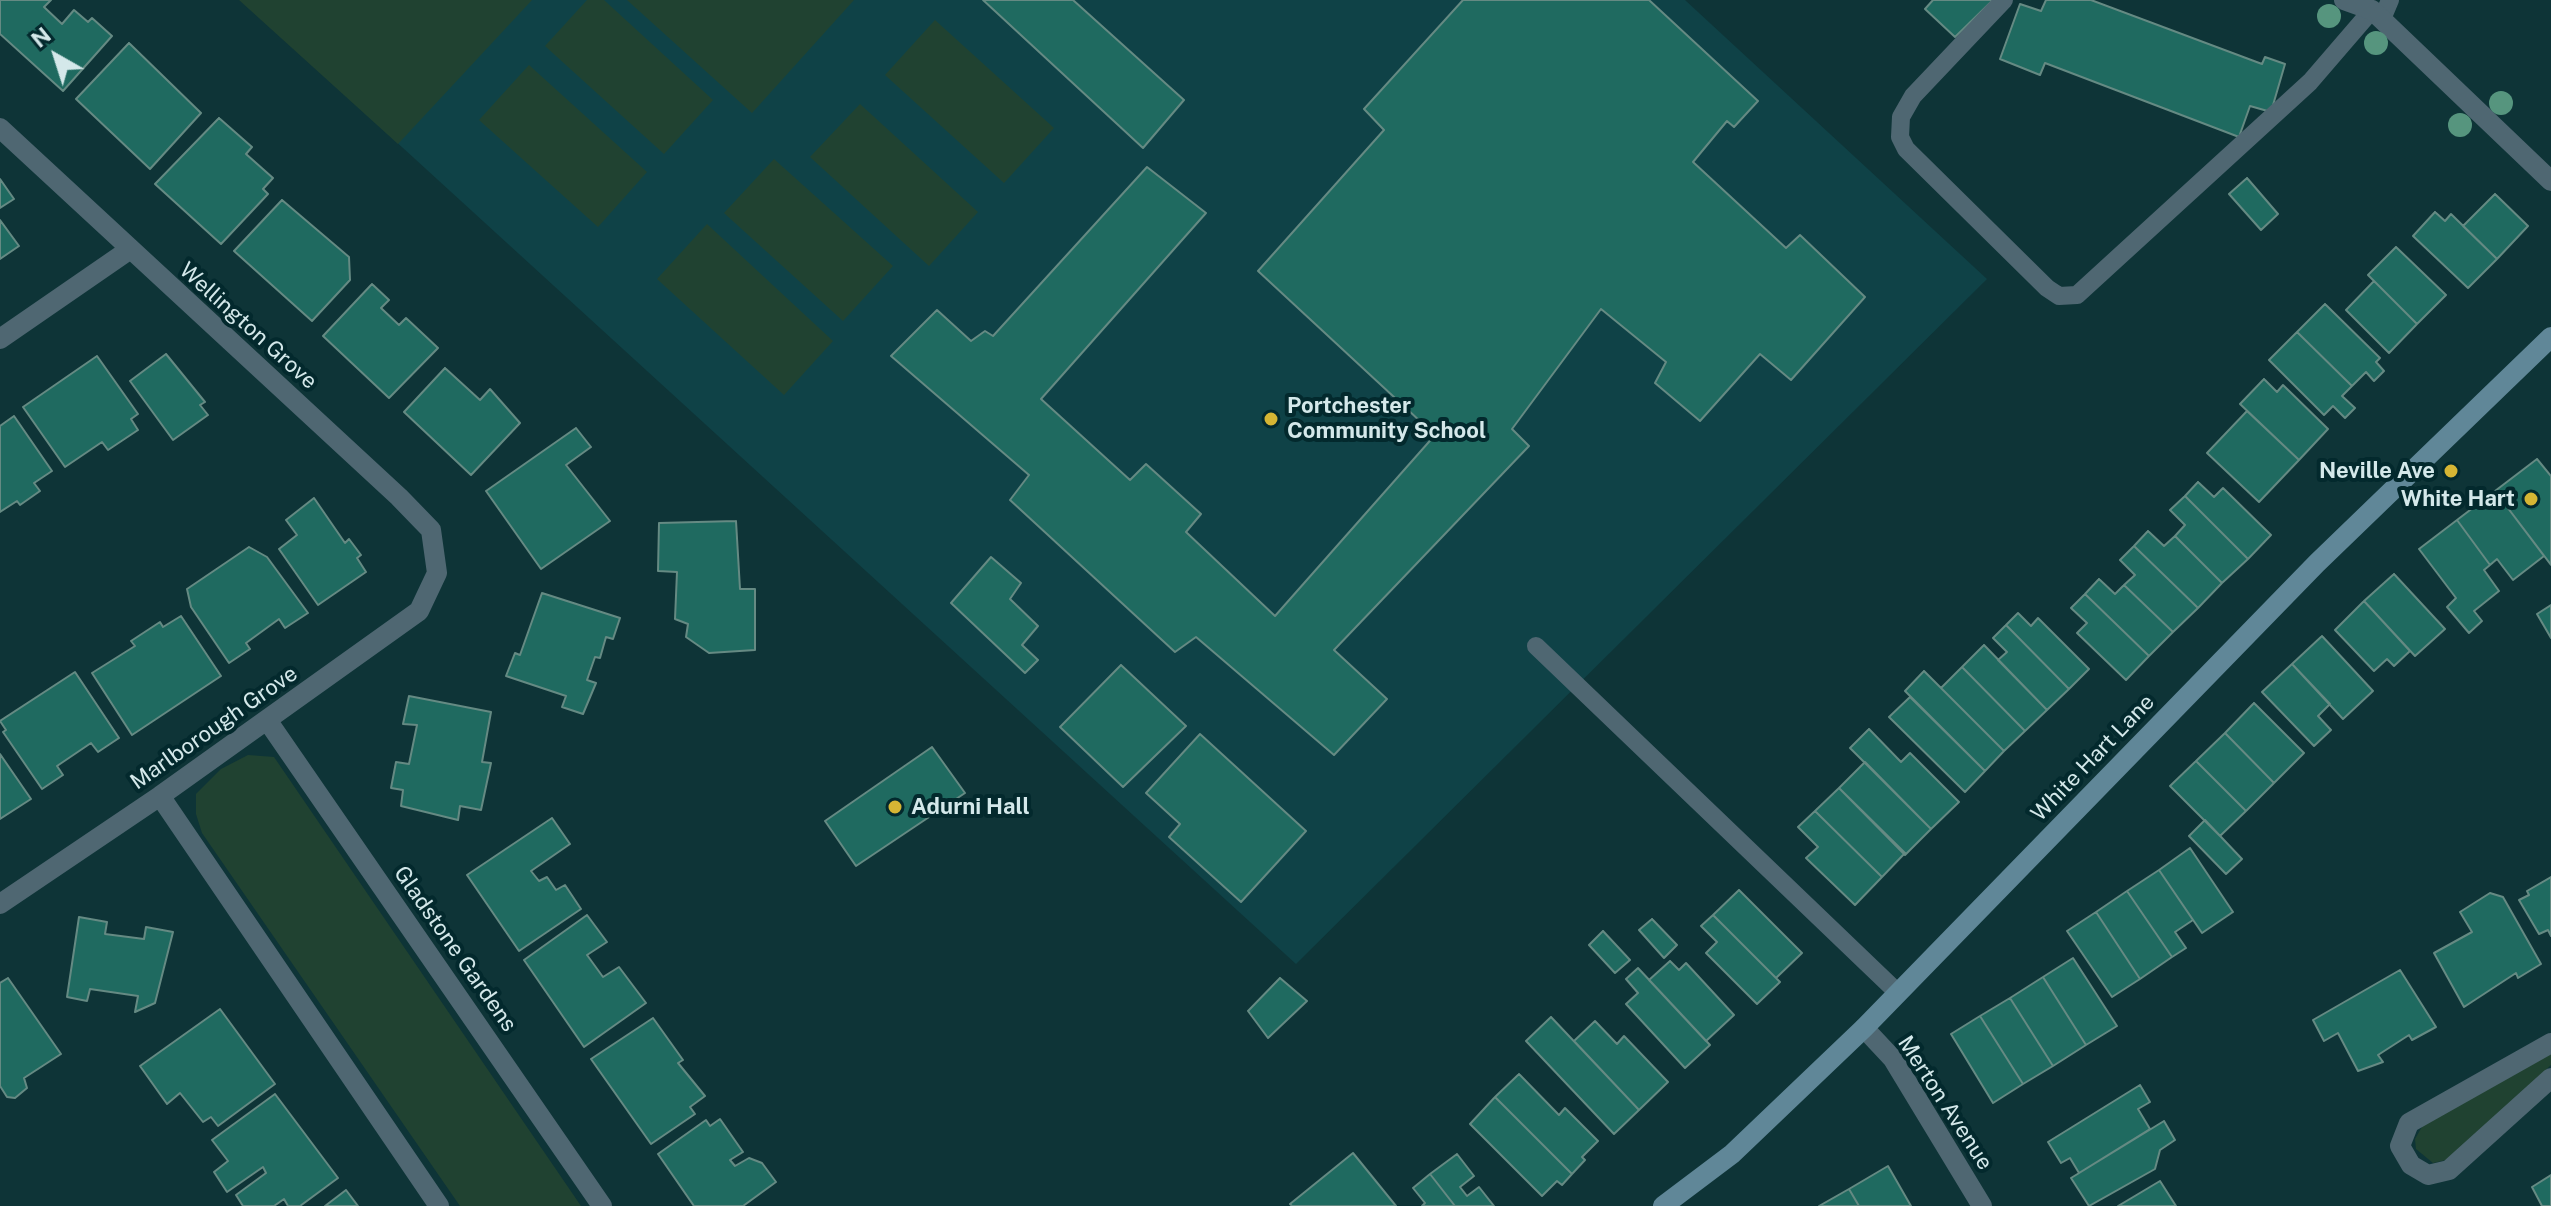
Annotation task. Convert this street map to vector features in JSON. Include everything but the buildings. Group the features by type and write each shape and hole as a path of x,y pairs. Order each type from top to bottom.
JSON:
{"street":[{"path":"2344,0 2381,10 2551,181"},
{"name":"Wellington Grove","path":"0,128 431,530 437,573"},
{"path":"0,339 129,250"},
{"name":"White Hart Lane","path":"1663,1206 1732,1154 1864,1028 2317,563 2550,340"},
{"name":"Marlborough Grove","path":"0,904 160,796 419,611 437,573"},
{"name":"Gladstone Gardens","path":"267,720 602,1206"},
{"path":"160,796 439,1206"},
{"name":"Merton Avenue","path":"1864,1028 1893,1059 1982,1206"},
{"path":"2551,1043 2409,1123 2400,1146 2411,1165 2428,1175 2449,1170 2551,1078"}],"lane":[{"path":"2004,0 1913,96 1901,117 1900,137 1906,149 2059,296 2077,295 2310,82 2381,10"},
{"path":"1536,646 1897,992"}],"shaded area":[{"name":"Portchester Community School","path":"241,0 1685,0 1987,279 1296,964"}],"green space":[{"path":"239,0 532,0 398,144"},
{"path":"587,0 604,0 713,100 664,154 545,46"},
{"path":"627,0 854,0 752,113"},
{"path":"935,20 1054,128 1004,183 885,75"},
{"path":"529,65 647,172 598,227 479,120"},
{"path":"860,104 978,212 929,266 810,157"},
{"path":"774,159 893,266 843,321 724,213"},
{"path":"707,224 833,341 784,395 657,279"},
{"path":"248,755 274,757 581,1206 460,1206 202,833 196,814 196,794 221,769"},
{"path":"2551,1051 2551,1065 2450,1159 2433,1163 2416,1149 2415,1139 2423,1125"}],"place":[{"name":"Portchester Community School","path":"1271,419"},
{"name":"Neville Ave","path":"2451,471"},
{"name":"White Hart","path":"2531,499"},
{"name":"Adurni Hall","path":"895,807"}]}
